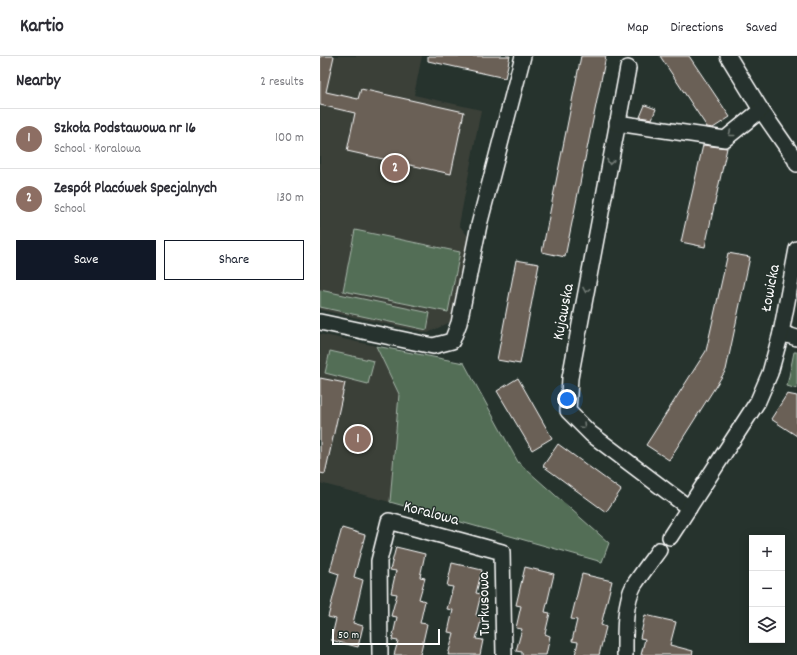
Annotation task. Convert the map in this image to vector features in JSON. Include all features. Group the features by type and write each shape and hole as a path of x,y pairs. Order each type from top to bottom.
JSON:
{"street":[{"path":"320,322 433,346 452,341 459,323 479,225 523,56"},
{"path":"728,56 761,110 797,164"},
{"name":"Kujawska","path":"628,68 570,378 568,411 591,434 689,508"},
{"path":"617,123 725,138 761,110"},
{"name":"Łowicka","path":"670,537 758,401 770,373 781,333 797,249"},
{"path":"781,333 797,338"},
{"name":"Koralowa","path":"380,655 378,561 389,521 502,552"},
{"path":"625,655 627,607 634,586 659,550"},
{"name":"Turkusowa","path":"502,552 504,655"}],"shaded area":[{"path":"320,56 422,56 414,95 481,110 459,225 468,236 450,322 428,333 320,310"},
{"path":"320,334 376,346 399,394 390,502 320,483"}],"green space":[{"path":"355,230 460,252 448,312 343,291"},
{"path":"320,290 430,313 427,330 320,307"},
{"path":"376,346 464,363 518,462 609,543 602,562 390,502 399,394"},
{"path":"330,351 374,361 368,384 325,373"},
{"path":"794,352 797,352 797,389 787,386"}],"building":[{"path":"320,56 334,56 326,92 358,99 361,89 464,112 451,174 347,151 355,113 320,105"},
{"path":"428,56 510,56 505,78 428,61"},
{"path":"581,56 606,56 565,257 542,252"},
{"path":"660,56 689,56 730,117 713,128 707,127"},
{"path":"645,105 656,109 652,119 640,117"},
{"path":"703,145 727,148 705,247 681,242"},
{"path":"728,253 750,257 726,370 669,460 646,445 706,351"},
{"path":"516,260 539,264 520,364 497,360"},
{"path":"320,378 345,383 325,474 320,473"},
{"path":"518,378 552,438 532,450 497,391"},
{"path":"787,394 797,396 797,436 771,419"},
{"path":"558,444 621,490 606,512 543,466"},
{"path":"342,528 365,535 354,577 363,580 353,623 363,626 358,647 331,640 336,619 328,617 339,574 330,571"},
{"path":"396,547 425,554 420,577 425,578 419,599 425,601 420,623 427,624 420,655 394,655 398,641 392,640 397,617 391,616 397,594 391,593 396,571 390,570"},
{"path":"452,563 482,570 476,593 481,594 476,615 482,617 476,639 483,640 480,655 448,655 454,633 448,632 453,610 447,609 453,587 447,586"},
{"path":"525,567 554,574 545,612 550,613 545,634 550,636 546,655 522,655 522,652 516,651 522,629 516,628 521,606 516,605"},
{"path":"582,574 612,581 601,625 606,627 599,655 575,655 578,642 572,641 577,620 571,619"},
{"path":"645,615 676,622 670,645 693,651 692,655 641,655 645,639 640,638"}],"place":[{"name":"Zespół Placówek Specjalnych","path":"395,168"},
{"name":"Szkoła Podstawowa nr 16","path":"358,439"}]}
